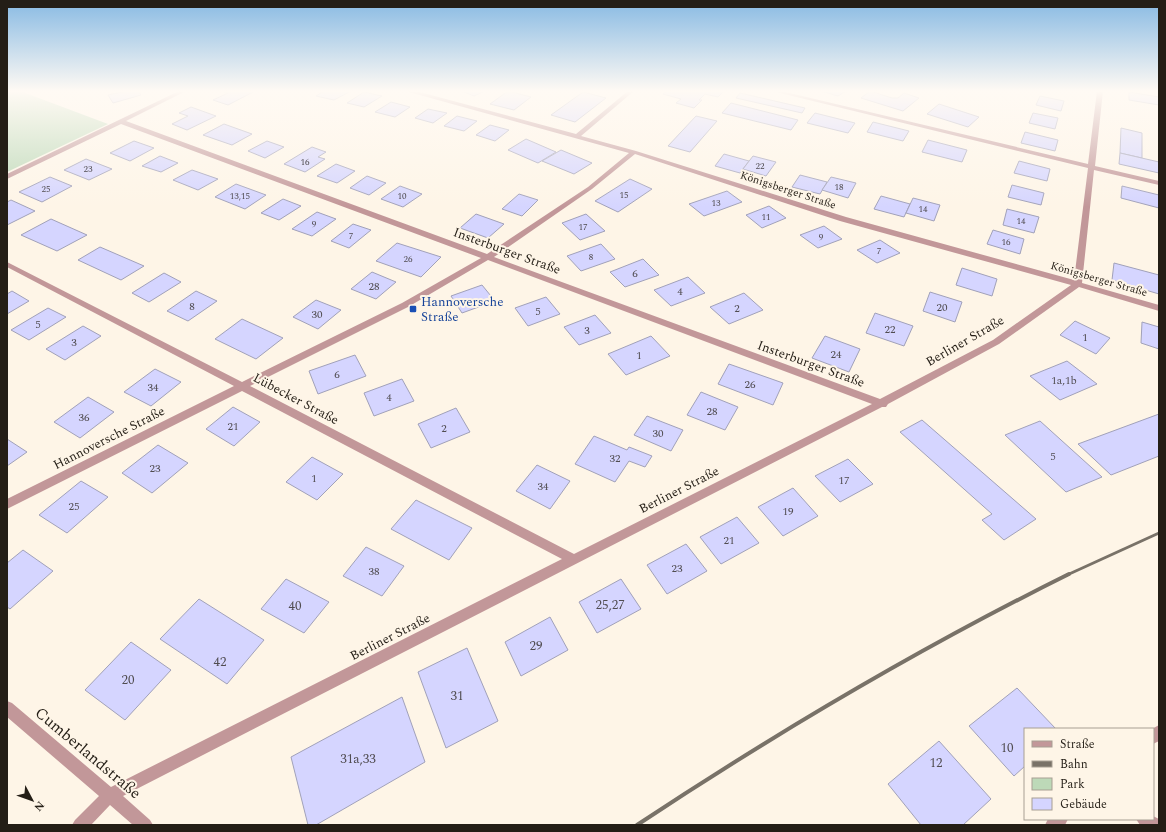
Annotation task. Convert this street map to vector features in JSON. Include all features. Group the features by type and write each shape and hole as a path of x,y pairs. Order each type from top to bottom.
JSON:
{"street":[{"path":"7,177 106,130"},
{"name":"Insterburger Straße","path":"144,130 883,404"},
{"name":"Königsberger Straße","path":"550,130 634,152 843,219 1159,308"},
{"path":"576,137 585,130"},
{"path":"937,130 1159,183"},
{"path":"1078,284 1096,130"},
{"name":"Hannoversche Straße","path":"7,504 405,305 488,257 590,188 634,152"},
{"name":"Lübecker Straße","path":"7,264 573,559"},
{"name":"Berliner Straße","path":"80,825 110,795 573,559 883,404 996,342 1078,284"},
{"name":"Cumberlandstraße","path":"7,708 145,825"},
{"path":"1146,820 1155,825"}],"green space":[{"path":"7,130 96,130 7,172"}],"building":[{"path":"213,130 240,130 252,134 232,145 203,135"},
{"path":"483,130 509,130 495,141 476,135"},
{"path":"683,130 709,130 690,152 668,146"},
{"path":"835,130 850,130 848,133"},
{"path":"868,130 909,131 903,141 867,132"},
{"path":"1121,130 1142,133 1142,158 1120,153"},
{"path":"1025,132 1058,140 1055,151 1021,143"},
{"path":"526,139 556,152 538,163 508,150"},
{"path":"928,140 967,150 962,162 922,152"},
{"path":"134,141 154,148 130,161 110,153"},
{"path":"267,141 284,147 265,158 248,151"},
{"path":"312,147 326,152 318,157 325,159 305,172 284,164"},
{"path":"561,150 592,163 574,174 542,161"},
{"path":"1120,153 1159,162 1159,173 1119,164"},
{"path":"724,154 749,161 740,173 715,166"},
{"path":"160,156 178,163 161,172 142,166"},
{"path":"753,156 776,162 766,176 743,169"},
{"path":"86,159 112,169 89,180 64,170"},
{"path":"1019,161 1050,169 1047,181 1014,173"},
{"path":"336,164 355,171 337,183 317,176"},
{"path":"192,170 218,179 198,190 173,180"},
{"path":"800,175 827,182 820,194 792,187"},
{"path":"367,176 386,183 369,195 350,188"},
{"path":"50,177 72,186 42,202 19,192"},
{"path":"831,177 856,183 848,198 822,190"},
{"path":"630,179 652,189 618,212 595,201"},
{"path":"236,184 266,195 245,209 215,197"},
{"path":"1012,185 1044,193 1041,205 1008,197"},
{"path":"400,186 422,194 403,207 381,199"},
{"path":"1122,186 1159,195 1159,208 1121,198"},
{"path":"727,191 742,202 704,216 689,204"},
{"path":"519,194 538,200 522,216 502,209"},
{"path":"881,196 910,204 904,217 874,209"},
{"path":"913,198 940,205 934,221 906,213"},
{"path":"283,199 301,206 279,220 261,213"},
{"path":"11,200 35,211 7,225 7,202"},
{"path":"769,206 786,218 762,228 746,215"},
{"path":"1007,209 1039,217 1034,233 1003,225"},
{"path":"317,212 336,219 312,236 292,229"},
{"path":"476,214 504,224 488,238 460,228"},
{"path":"586,214 605,231 580,240 562,223"},
{"path":"51,219 87,235 57,251 21,235"},
{"path":"353,224 371,230 349,248 331,241"},
{"path":"824,226 842,239 818,248 800,235"},
{"path":"993,230 1024,239 1020,254 987,244"},
{"path":"880,240 900,253 877,263 857,250"},
{"path":"397,243 441,257 421,277 376,261"},
{"path":"601,244 615,259 581,271 567,256"},
{"path":"100,247 144,266 121,280 78,260"},
{"path":"643,259 659,275 625,287 610,272"},
{"path":"1114,263 1159,275 1159,294 1112,280"},
{"path":"962,268 997,279 992,296 956,285"},
{"path":"372,272 396,282 376,299 351,289"},
{"path":"164,273 181,282 149,302 132,293"},
{"path":"688,277 705,293 671,306 654,290"},
{"path":"482,285 495,301 462,313 451,296"},
{"path":"12,291 29,301 7,314 7,294"},
{"path":"196,291 217,301 188,321 167,311"},
{"path":"930,292 962,302 955,322 923,311"},
{"path":"744,293 763,310 729,324 710,307"},
{"path":"546,297 560,314 528,326 515,308"},
{"path":"316,300 341,310 318,329 293,317"},
{"path":"48,308 66,317 29,340 11,330"},
{"path":"875,313 913,326 904,346 866,333"},
{"path":"595,315 611,333 579,345 564,327"},
{"path":"242,319 283,338 256,359 215,339"},
{"path":"1075,321 1110,338 1096,354 1060,335"},
{"path":"1142,322 1159,327 1159,349 1141,343"},
{"path":"83,326 101,336 65,360 46,349"},
{"path":"651,336 670,356 626,375 608,354"},
{"path":"825,336 860,349 849,372 812,358"},
{"path":"355,355 366,376 318,394 309,371"},
{"path":"1067,361 1097,384 1060,400 1030,376"},
{"path":"729,364 783,383 773,405 718,384"},
{"path":"155,369 181,382 151,406 124,392"},
{"path":"402,379 414,401 374,416 364,393"},
{"path":"701,392 738,407 725,430 687,415"},
{"path":"88,397 114,412 80,438 54,422"},
{"path":"233,407 260,422 234,446 206,429"},
{"path":"456,408 470,432 431,448 418,424"},
{"path":"1159,414 1159,456 1111,475 1078,444"},
{"path":"647,416 683,430 671,451 634,435"},
{"path":"922,420 1036,519 1004,540 982,520 992,514 900,432"},
{"path":"1040,421 1102,477 1066,492 1005,435"},
{"path":"594,436 627,450 629,447 652,456 645,467 629,461 615,482 575,464"},
{"path":"7,439 27,452 7,466"},
{"path":"158,445 188,463 152,493 122,473"},
{"path":"312,457 343,474 317,500 286,482"},
{"path":"848,459 873,484 840,502 815,476"},
{"path":"537,465 570,481 550,509 516,491"},
{"path":"81,481 108,497 67,533 39,515"},
{"path":"793,488 818,516 783,536 758,507"},
{"path":"416,500 472,528 449,560 391,529"},
{"path":"737,517 759,543 721,564 700,537"},
{"path":"686,544 707,571 667,594 647,565"},
{"path":"366,547 404,566 382,596 343,576"},
{"path":"23,550 53,571 10,609 7,607 7,563"},
{"path":"286,579 329,602 304,633 261,609"},
{"path":"621,579 641,609 597,633 579,602"},
{"path":"199,599 264,640 227,684 160,639"},
{"path":"550,617 568,650 521,676 505,642"},
{"path":"131,642 171,670 125,720 85,690"},
{"path":"467,648 498,721 446,748 418,672"},
{"path":"1017,688 1055,728 1024,728 1024,767 1014,776 969,726"},
{"path":"402,697 425,762 316,825 308,825 291,757"},
{"path":"939,741 991,799 963,825 921,825 888,784"}],"railway":[{"path":"1067,575 1159,533"},
{"path":"637,825 742,757 849,693 1013,602 1067,575"}],"place":[{"name":"Hannoversche Straße","path":"413,309"}]}
